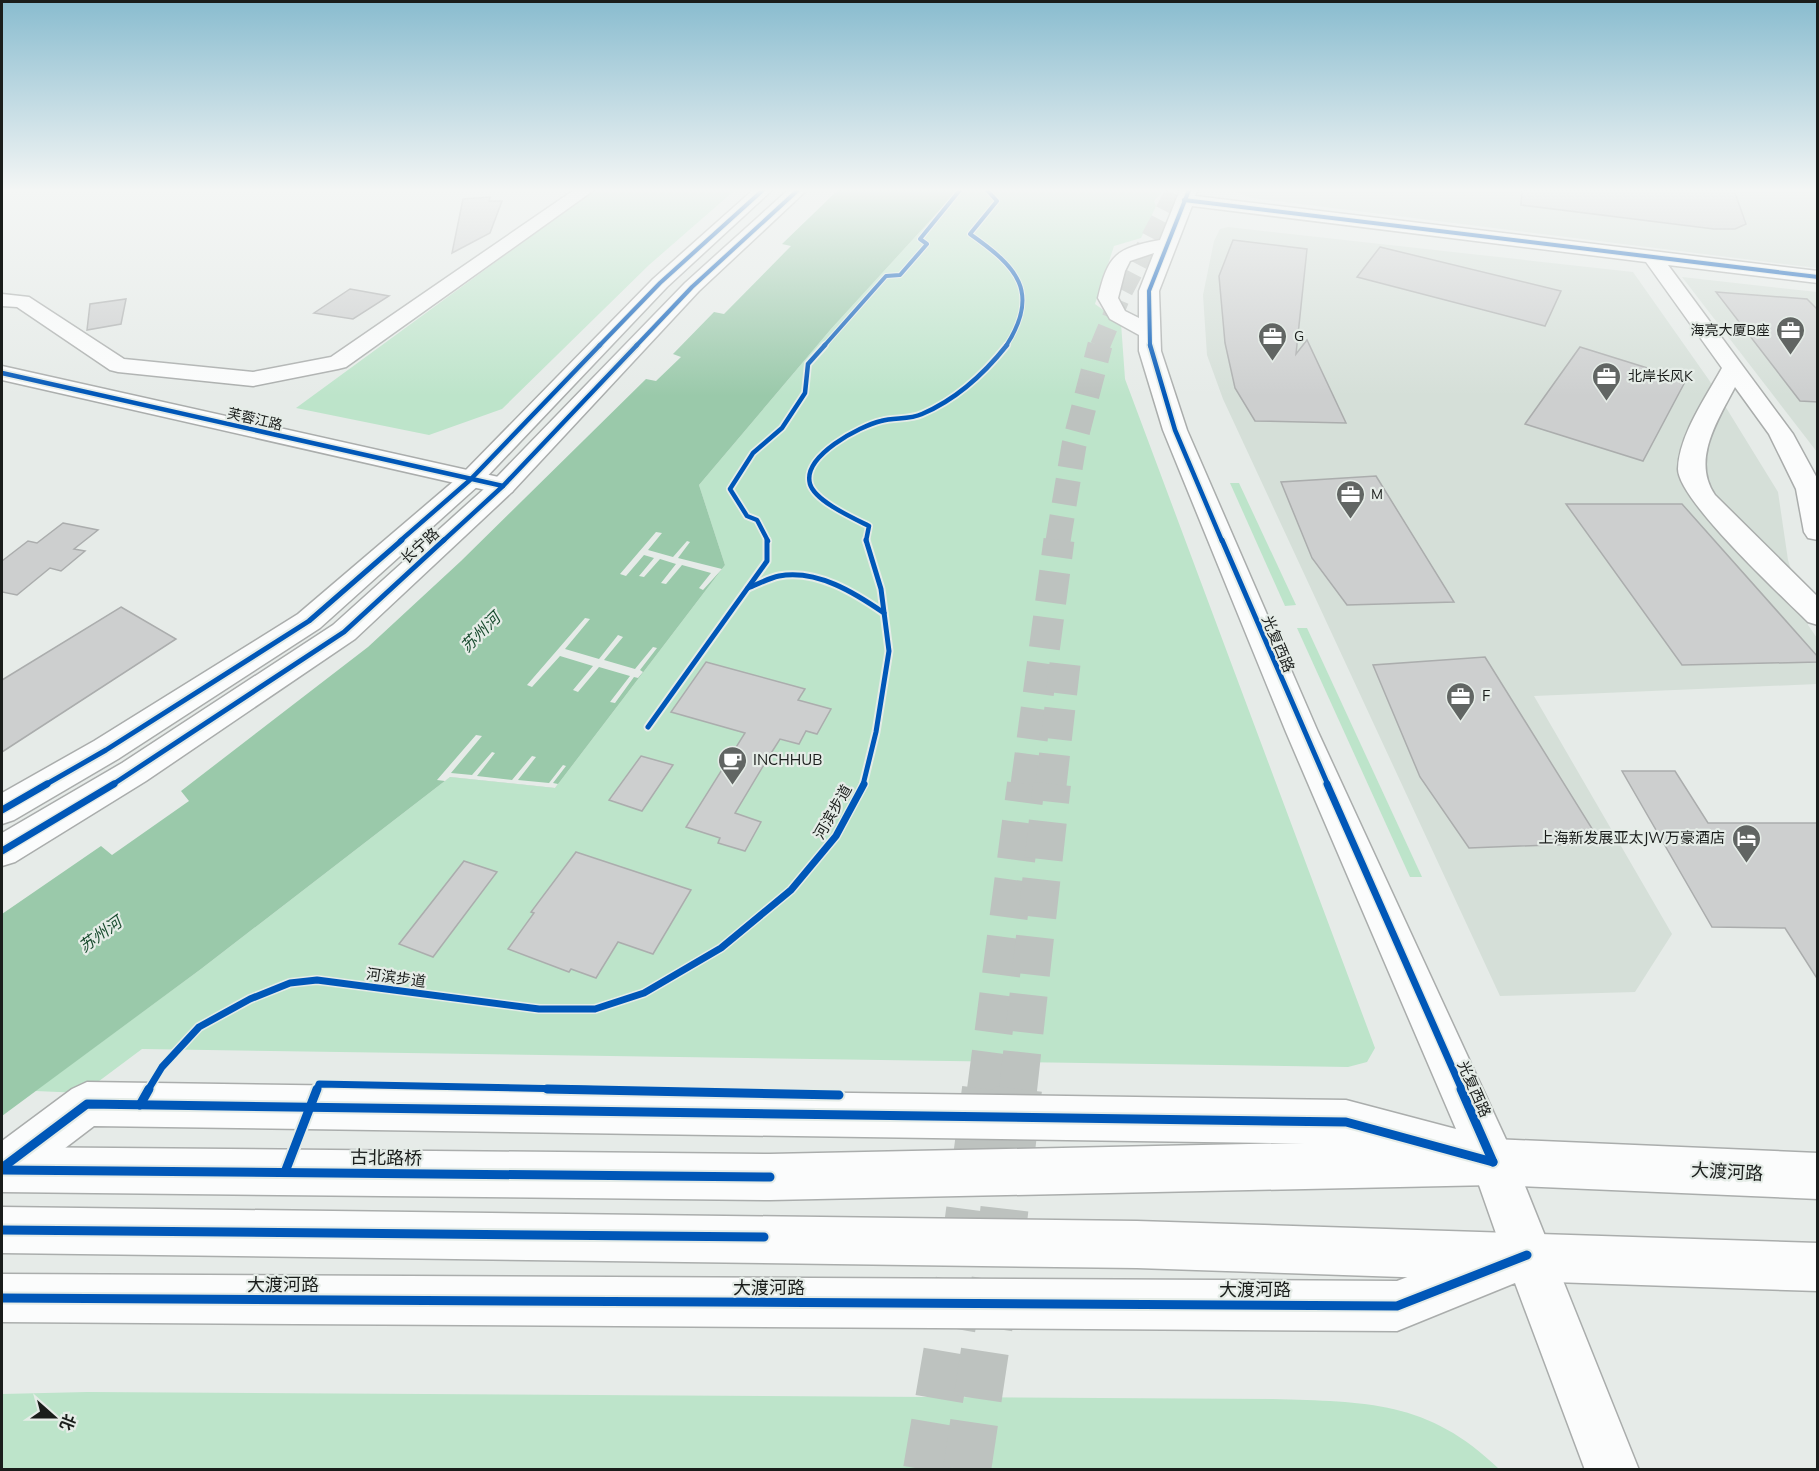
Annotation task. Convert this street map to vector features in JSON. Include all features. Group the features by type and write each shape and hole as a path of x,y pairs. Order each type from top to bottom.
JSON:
{"street":[{"path":"2,300 22,301 118,365 253,379 338,362 486,259"},
{"name":"长宁路","path":"2,810 106,750 309,621 470,480 660,283 687,259"},
{"name":"长宁路","path":"2,851 134,772 344,632 503,486 692,286 722,259"},
{"path":"1120,259 1116,262 1108,298 1117,315 1150,332"},
{"name":"光复西路","path":"1161,259 1149,291 1150,351 1175,430 1302,732 1493,1162 1527,1255 1612,1470"},
{"path":"1654,259 1781,434 1813,490 1818,532"},
{"path":"1673,259 1818,277"},
{"path":"1733,368 1693,452 1691,469 1694,483 1706,501 1818,615"},
{"name":"芙蓉江路","path":"2,373 503,486"},
{"name":"大渡河路","path":"2,1169 87,1104 1346,1122 1493,1162"},
{"name":"大渡河路","path":"770,1177 1493,1162 1818,1176"},
{"name":"古北路桥","path":"2,1169 770,1177"},
{"name":"大渡河路","path":"2,1230 764,1237 1527,1255 1818,1267"},
{"name":"大渡河路","path":"2,1298 1397,1306 1527,1255"}],"shaded area":[{"path":"500,259 656,259 502,409 429,435 296,408"},
{"path":"895,259 1110,259 1095,304 1121,323 1125,379 1375,1048 1367,1062 1348,1067 142,1049 83,1093 35,1091 201,969 450,777 555,788 725,565 699,485 831,329"},
{"path":"1210,259 1513,259 1633,272 1709,380 1778,492 1788,560 1808,625 1817,638 1817,684 1534,696 1672,934 1635,992 1500,996 1223,399 1207,355 1203,295"},
{"path":"1742,259 1817,259 1817,268"},
{"path":"1682,277 1817,292 1817,452"},
{"path":"1230,483 1239,483 1296,605 1285,606"},
{"path":"1297,628 1307,628 1422,877 1410,877"},
{"path":"87,1392 1273,1399 1338,1402 1367,1404 1421,1417 1447,1429 1473,1446 1499,1469 2,1469 2,1394"}],"water":[{"name":"苏州河","path":"779,259 895,259 831,329 699,485 725,565 555,788 450,777 201,969 2,1116 2,914 101,846 112,855 189,801 181,791 368,647 461,561 646,379 656,381 681,357 673,354 714,312 724,314"}],"pier":[{"path":"656,532 662,533 648,550 673,557 687,541 690,542 678,558 722,569 703,590 699,588 711,573 682,565 666,584 661,583 676,564 660,559 644,577 639,576 654,558 644,555 626,576 620,574"},
{"path":"585,618 590,619 565,649 599,659 618,635 623,637 604,660 635,669 653,647 657,648 640,670 643,672 638,678 634,677 615,703 610,702 630,676 599,667 578,692 573,690 593,666 560,656 532,687 527,685"},
{"path":"476,735 482,736 451,773 472,775 492,752 495,753 477,776 512,780 532,756 536,757 518,780 549,783 563,765 566,766 553,783 558,784 555,788 450,777 445,781 437,780"}],"building":[{"path":"1226,259 1306,259 1296,354 1307,340 1346,423 1255,421 1235,388 1225,343 1219,276"},
{"path":"1371,259 1428,259 1561,291 1545,326 1357,277"},
{"path":"350,289 389,296 353,319 314,313"},
{"name":"海亮大厦B座","path":"1716,292 1807,299 1818,310 1818,402 1800,401"},
{"path":"126,299 121,324 87,330 90,304"},
{"name":"北岸长风K","path":"1580,347 1686,380 1643,461 1525,424"},
{"name":"M","path":"1376,476 1454,602 1347,605 1312,558 1281,482"},
{"path":"1566,504 1682,504 1818,657 1818,662 1682,665"},
{"path":"63,523 98,530 74,549 85,551 61,571 50,568 17,595 2,592 2,561 28,541 37,543"},
{"path":"121,607 176,639 2,752 2,680"},
{"name":"F","path":"1485,657 1601,843 1469,848 1420,777 1373,665"},
{"path":"706,662 805,689 798,700 831,709 817,734 806,731 799,744 780,739 768,758 735,813 761,822 745,851 718,843 720,838 686,827 745,733 671,712"},
{"path":"641,756 673,765 642,811 609,800"},
{"name":"上海新发展亚太JW万豪酒店","path":"1622,771 1675,771 1708,823 1818,823 1818,980 1785,928 1712,927"},
{"path":"576,852 691,890 653,954 618,942 596,978 571,969 569,972 508,949 534,913 531,912"},
{"path":"464,861 497,872 433,957 399,944"}],"tunnel":[{"path":"1100,346 1122,293 1140,259"},
{"path":"1058,541 1074,445 1100,345"},
{"path":"1026,785 1059,540"},
{"path":"1051,785 1065,664"},
{"path":"986,1090 1026,784"},
{"path":"1018,1090 1052,784"},
{"path":"927,1470 965,1249 986,1089"},
{"path":"967,1470 999,1257 1018,1089"}],"cycle path":[{"path":"2,810 106,750 309,621 470,480 660,283 687,259"},
{"path":"2,851 134,772 344,632 503,486 692,287 723,259"},
{"path":"648,727 767,561 768,542 757,520 747,516 730,489 753,453 782,428 805,393 808,364 886,276 900,275 914,259"},
{"name":"河滨步道","path":"140,1105 162,1067 199,1027 250,999 290,983 317,980 539,1009 595,1009 644,993 721,948 791,890 836,836 864,783 876,732 889,651 881,589 865,537 869,526 820,497 810,484 810,474 822,454 846,437 879,421 920,415 936,407 954,396 991,364 1018,327 1023,308 1022,290 1018,281 1001,259"},
{"path":"1162,259 1149,291 1150,351 1175,430 1255,619 1493,1162"},
{"path":"1667,259 1818,277"},
{"path":"2,373 503,486"},
{"path":"748,588 780,576 811,578 849,589 884,613"},
{"path":"285,1172 319,1084 839,1095"},
{"path":"2,1168 87,1104 1346,1122 1493,1162"},
{"path":"2,1170 770,1177"},
{"path":"2,1230 764,1237"},
{"path":"2,1298 1397,1306 1527,1255"}],"place":[{"name":"海亮大厦B座","path":"1791,356"},
{"name":"G","path":"1273,362"},
{"name":"北岸长风K","path":"1607,402"},
{"name":"M","path":"1350,520"},
{"name":"F","path":"1461,722"},
{"name":"INCHHUB","path":"732,786"},
{"name":"上海新发展亚太JW万豪酒店","path":"1746,864"}]}
